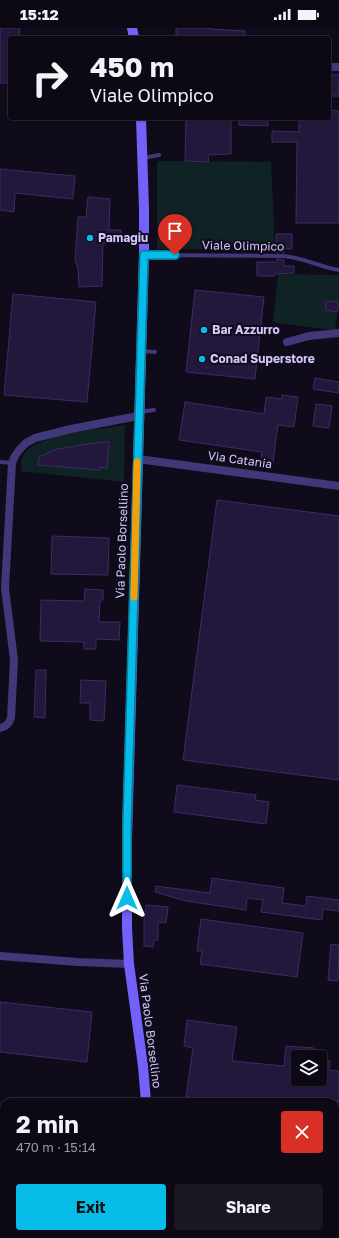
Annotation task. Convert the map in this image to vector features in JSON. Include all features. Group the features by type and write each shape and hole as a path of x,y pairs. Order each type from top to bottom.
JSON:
{"main road":[{"name":"Via Paolo Borsellino","path":"141,120 144,255 127,839 127,928 129,964 143,1066 146,1098"}],"street":[{"path":"287,342 309,336 339,333"},
{"path":"0,728 8,725 11,718 14,660 5,588 12,463 20,449 26,443 35,438 139,414"},
{"name":"Via Catania","path":"138,458 339,486"},
{"name":"Via Paolo Borsellino","path":"0,956 129,964"}],"lane":[{"path":"143,158 159,155"},
{"name":"Viale Olimpico","path":"144,255 282,256 301,258 331,269 339,270"},
{"path":"141,350 155,352"},
{"path":"139,414 154,410"},
{"path":"0,462 12,463"}],"green space":[{"path":"157,161 271,162 275,249 157,249"},
{"path":"278,274 339,275 339,303 326,301 325,310 337,312 335,330 276,323 273,321"},
{"path":"125,425 124,482 21,471 21,461 23,456 40,442 69,434"}],"building":[{"path":"0,28 20,28 19,36 8,36 8,83 0,83"},
{"path":"176,28 210,28 245,31 244,36 176,36"},
{"path":"331,75 339,75 339,96 331,96"},
{"path":"331,110 339,111 339,223 296,223 297,142 272,142 272,131 299,132 299,120 331,120"},
{"path":"186,120 231,120 231,154 208,155 209,162 185,161"},
{"path":"239,120 268,120 268,126 239,125"},
{"path":"0,169 75,176 73,199 15,193 14,212 0,210"},
{"name":"Pamagiu","path":"88,197 110,199 109,230 121,230 121,243 103,243 102,286 79,287 78,269 75,260 78,217 86,217"},
{"path":"276,234 292,234 292,249 284,249 284,253 277,252"},
{"path":"277,259 284,260 284,266 294,266 294,273 275,274 275,276 257,276 257,262 277,262"},
{"path":"195,290 264,297 255,379 186,372"},
{"path":"13,294 96,302 87,402 4,395"},
{"path":"326,301 339,302 337,312 325,310"},
{"path":"315,378 339,382 339,393 313,389"},
{"path":"282,395 298,397 294,427 278,425 272,469 260,468 262,452 179,440 185,402 264,414 266,397 282,399"},
{"path":"316,404 332,406 329,428 313,426"},
{"path":"109,442 107,468 100,467 100,470 38,465 39,457 57,449"},
{"path":"217,500 339,516 339,780 183,760"},
{"path":"52,536 109,538 108,575 51,574"},
{"path":"85,589 103,590 103,600 100,600 99,622 120,622 119,640 96,639 96,649 84,649 84,642 40,641 41,600 84,601"},
{"path":"36,670 46,670 45,718 34,717"},
{"path":"81,680 106,681 104,721 90,720 90,703 80,703"},
{"path":"177,785 256,795 255,800 269,802 266,824 174,812"},
{"path":"212,878 284,888 282,903 306,906 307,896 339,900 339,911 323,909 322,920 261,912 263,900 247,898 246,910 186,901 155,892 156,886 210,893"},
{"path":"146,905 168,907 166,923 158,922 158,940 154,940 153,947 144,946 144,920"},
{"path":"201,919 303,933 297,977 200,964 202,951 197,951"},
{"path":"331,944 339,945 338,981 328,980"},
{"path":"0,1002 92,1012 87,1062 0,1052"},
{"path":"187,1020 237,1027 232,1061 284,1066 286,1046 314,1048 314,1050 291,1050 291,1086 327,1086 327,1061 330,1061 329,1070 339,1071 339,1098 186,1097 193,1048 184,1046"}],"slow traffic":[{"path":"134,597 137,462"}],"place":[{"name":"Pamagiu","path":"90,238"},
{"name":"Bar Azzurro","path":"204,330"},
{"name":"Conad Superstore","path":"202,359"}],"route":[{"path":"127,898 127,823 144,255 175,255"}]}
